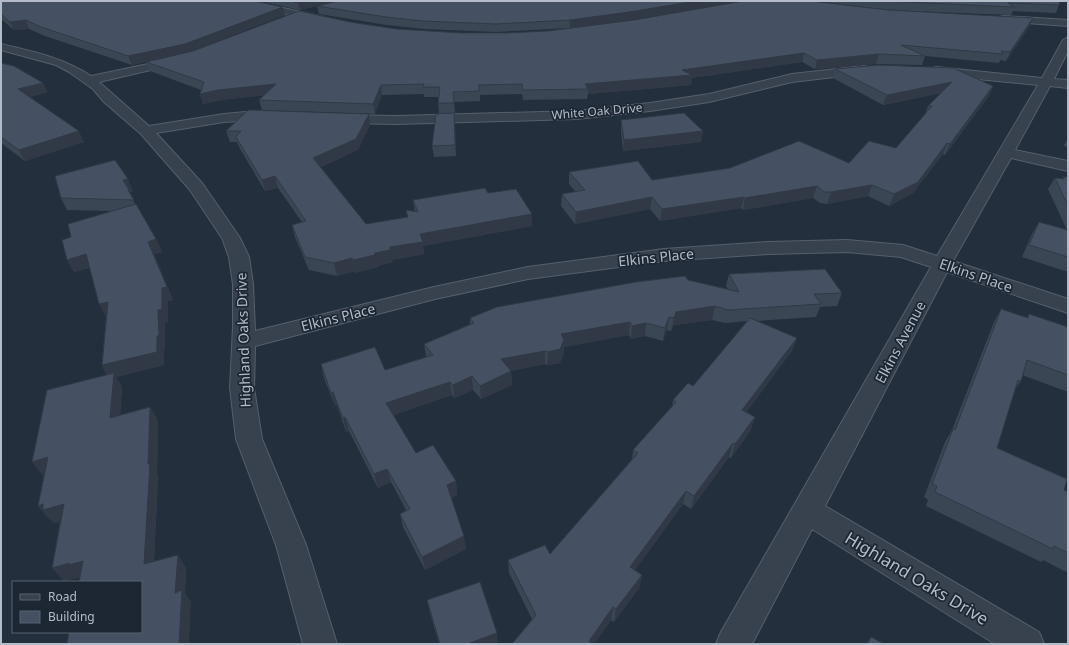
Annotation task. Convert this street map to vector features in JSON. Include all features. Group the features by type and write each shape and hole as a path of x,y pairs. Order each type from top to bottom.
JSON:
{"street":[{"path":"240,1 302,14 335,23"},
{"path":"282,21 320,9"},
{"path":"995,18 1049,21 1068,24"},
{"name":"Elkins Avenue","path":"733,644 808,512 942,263 1005,152 1057,84 1068,40"},
{"name":"Highland Oaks Drive","path":"1,47 60,63 90,80 109,99 146,131 196,187 230,238 239,257 243,284 244,341 242,388 249,439 291,545 320,644"},
{"path":"90,80 191,57"},
{"name":"White Oak Drive","path":"326,118 397,120 576,115 650,107 709,98 792,78 818,74 876,69"},
{"path":"920,71 973,74 1057,84"},
{"path":"146,131 218,118 248,115 282,116"},
{"path":"1005,152 1068,166"},
{"name":"Elkins Place","path":"244,341 434,293 528,273 664,255 768,248 846,246 903,251 1068,306"},
{"name":"Highland Oaks Drive","path":"808,512 1027,644"}],"building":[{"path":"1,1 254,1 283,7 185,44 128,56 41,27 26,20 10,22 1,14"},
{"path":"291,1 305,1 298,3"},
{"path":"338,1 696,1 570,20 495,24 423,21 386,17 317,6"},
{"path":"743,1 811,1 888,10 1033,18 1010,52 1001,51 1003,54 901,45 925,56 879,54 817,60 804,53 682,70 692,75 585,84 588,89 523,90 522,84 479,85 479,91 453,92 454,103 438,103 440,87 423,87 424,84 381,85 373,104 259,100 276,84 218,90 200,94 204,82 146,62 193,51 299,11 350,22 396,29 462,33 506,33 548,31 634,20"},
{"path":"883,1 1060,1 1059,5 1008,3 1015,7"},
{"path":"1,63 14,66 43,83 18,89 79,131 19,150 1,137"},
{"path":"879,65 953,68 993,86 950,144 947,143 918,182 894,194 872,185 831,192 824,192 817,186 745,198 662,209 652,197 576,212 562,194 585,190 569,172 638,161 652,180 730,168 799,141 849,163 869,141 896,148 932,106 928,106 952,82 887,95 835,69"},
{"path":"248,110 369,114 356,139 313,158 366,224 408,217 406,210 418,212 413,200 485,188 488,193 516,189 532,214 420,234 423,242 390,247 390,250 353,260 352,258 334,263 305,257 292,225 306,221 275,176 262,180 236,137 241,131 226,131"},
{"path":"454,113 455,145 432,146 436,114"},
{"path":"684,113 703,131 624,140 621,120"},
{"path":"115,160 128,179 123,180 134,200 61,198 55,176"},
{"path":"1063,177 1068,177 1068,206 1055,178 1064,179"},
{"path":"136,204 156,239 148,242 167,287 162,288 162,309 158,310 159,335 157,336 157,352 102,365 108,302 99,304 86,254 67,260 62,240 71,237 68,224"},
{"path":"1039,222 1068,230 1068,257 1029,245"},
{"path":"825,269 842,293 814,294 821,304 728,310 715,306 676,312 674,318 669,317 665,328 646,323 632,326 630,322 561,334 564,340 560,349 501,359 511,371 480,386 472,376 453,385 450,382 386,403 416,453 433,445 456,481 447,485 464,536 422,557 400,514 410,509 387,469 374,474 345,417 343,418 333,392 331,393 321,364 375,347 385,370 433,355 424,344 474,323 470,318 497,307 636,282 685,276 688,280 739,292 729,274"},
{"path":"1001,309 1028,318 1029,314 1068,327 1068,375 1027,360 1021,381 1018,380 997,448 1067,479 1064,490 1068,492 1068,553 1054,546 1053,549 935,492 937,486 932,484 953,429 955,430"},
{"path":"750,318 797,338 742,410 755,417 735,444 733,443 694,496 686,491 630,567 642,575 616,609 613,607 589,641 592,644 512,644 536,615 508,560 545,545 550,554 638,453 633,450 676,402 673,400 688,383 693,386"},
{"path":"114,373 110,418 150,407 148,464 150,464 144,564 178,555 175,593 182,590 179,644 67,644 69,633 142,633 142,581 79,581 83,561 52,568 64,504 43,510 43,504 38,506 48,457 32,462 47,390"},
{"path":"480,582 497,633 467,644 440,644 427,600"},
{"path":"871,637 884,644 868,644"}]}
